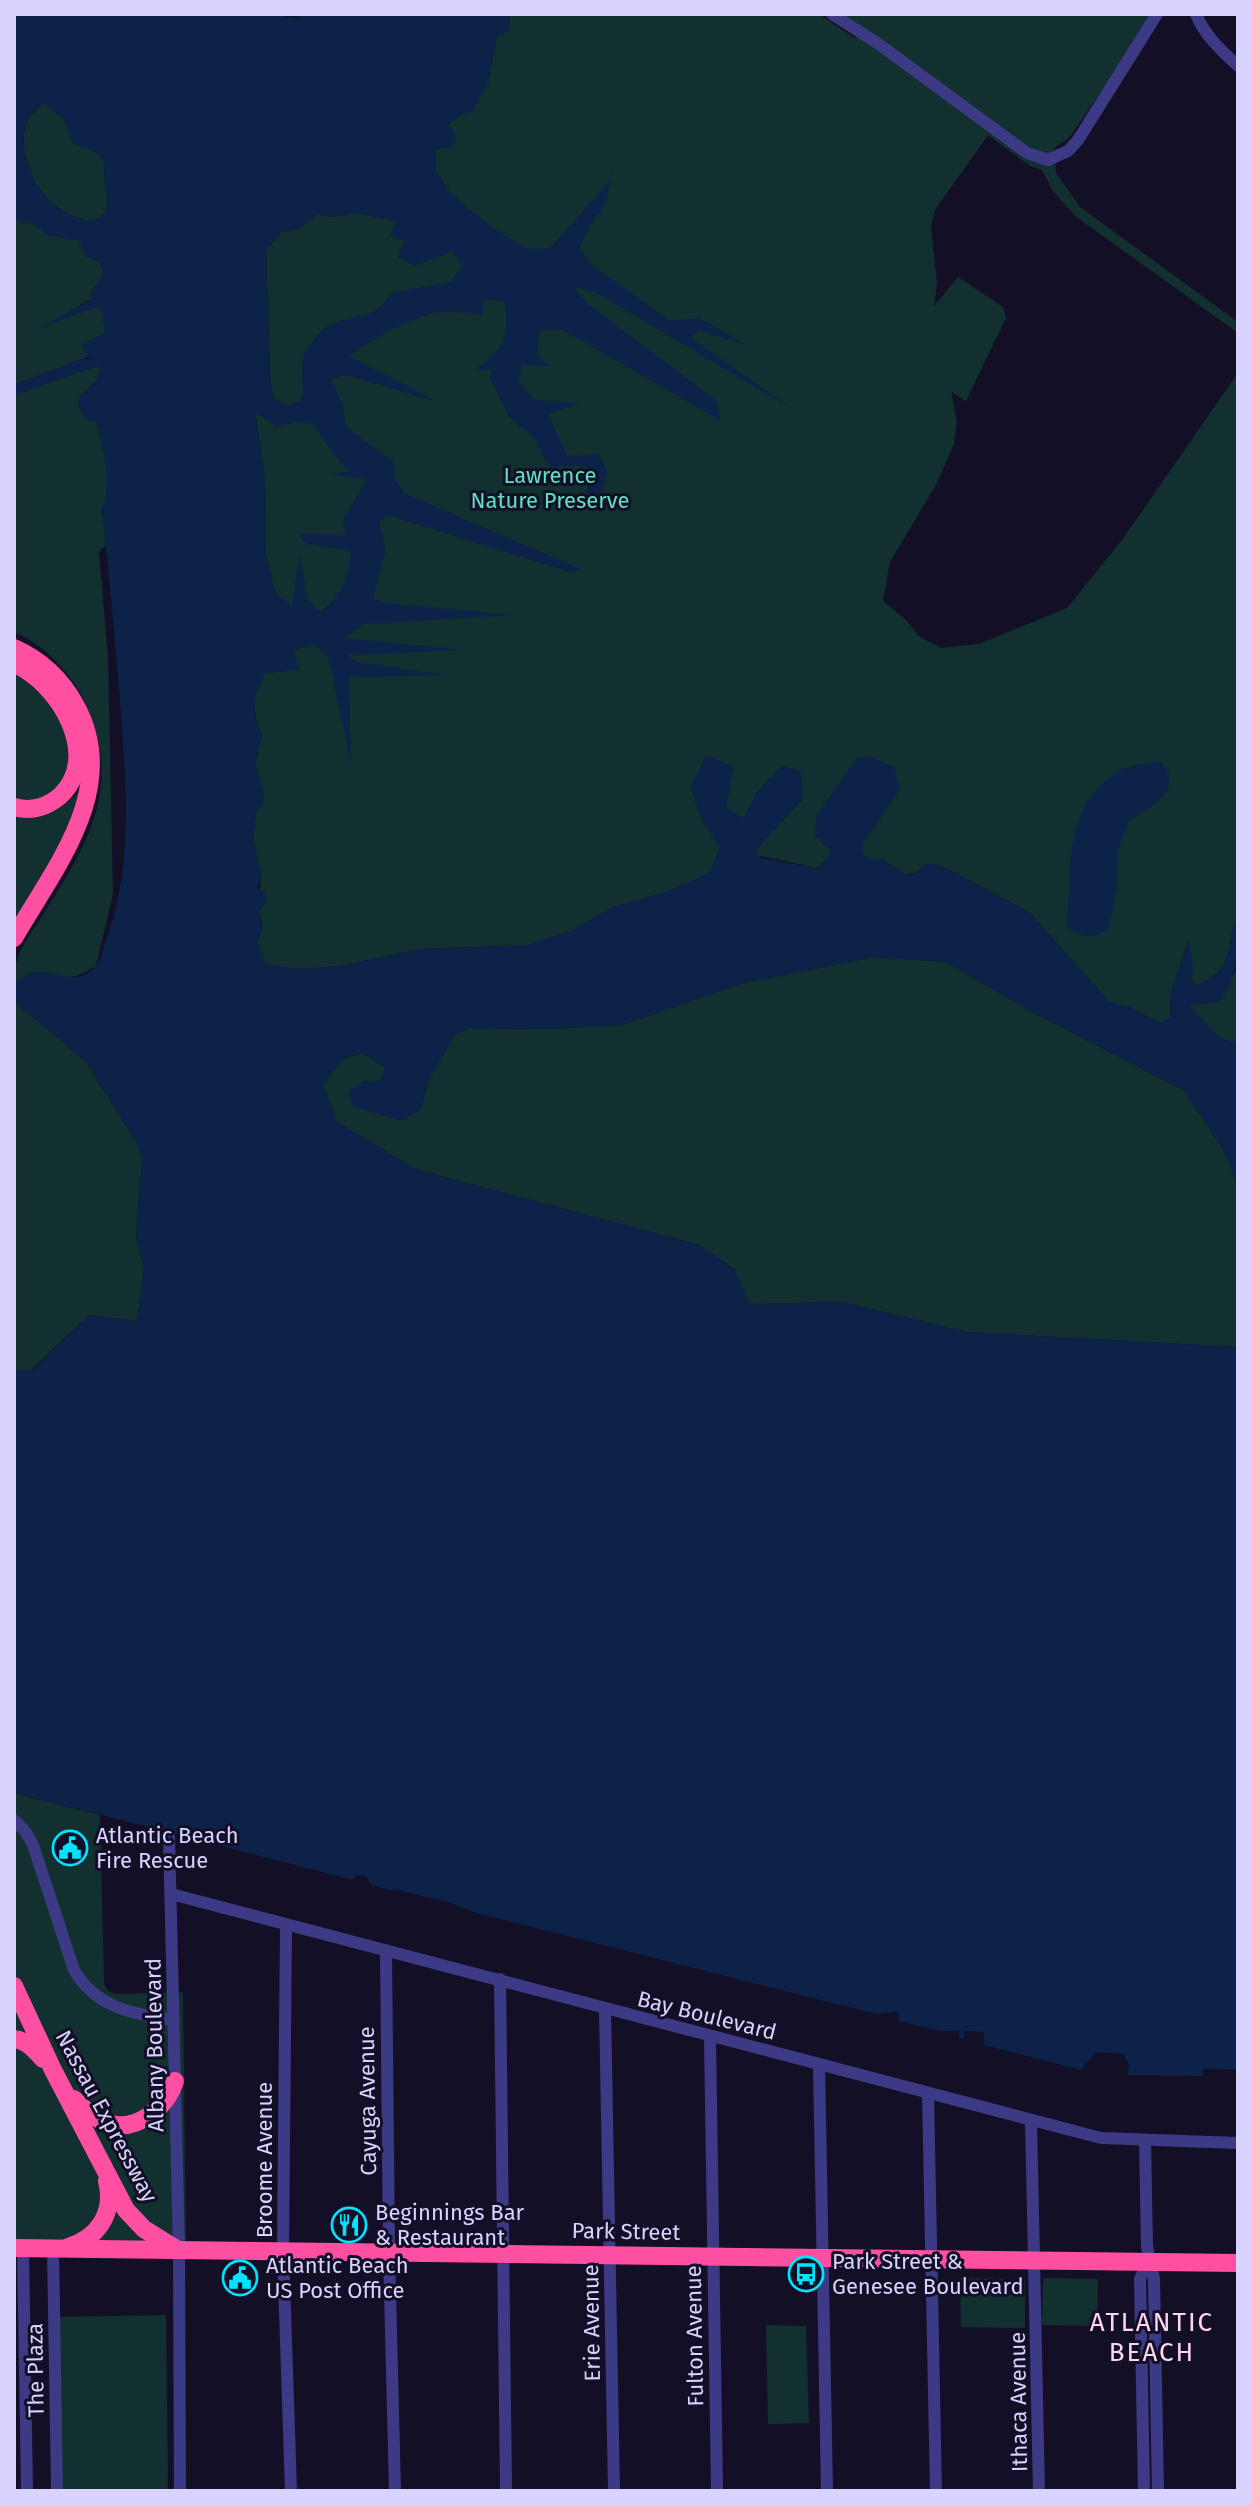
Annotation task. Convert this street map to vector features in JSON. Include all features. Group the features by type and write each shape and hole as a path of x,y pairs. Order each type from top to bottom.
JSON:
{"highway":[{"path":"14,807 33,809 51,804 73,779 77,758 66,713 47,687 18,658"},
{"path":"14,938 72,838 87,804 91,778 90,750 84,721 67,689 46,667 18,658"},
{"name":"Nassau Expressway","path":"14,1986 53,2070 121,2200 136,2222 179,2250"},
{"path":"14,2039 33,2048 53,2070"},
{"path":"66,2092 95,2117 122,2125 140,2120 159,2107 172,2091 175,2081"},
{"path":"53,2249 79,2243 93,2235 103,2223 109,2205 109,2187 100,2160"},
{"name":"Park Street","path":"18,2248 1238,2263"}],"street":[{"path":"832,14 880,45 1027,153 1048,160 1068,151 1078,140 1157,14"},
{"path":"1196,14 1213,41 1238,66"},
{"path":"14,1820 33,1845 74,1970 85,1986 103,2002 124,2012 174,2020"},
{"name":"Albany Boulevard","path":"169,1837 179,2250 180,2491"},
{"name":"Bay Boulevard","path":"171,1894 1101,2138 1238,2143"},
{"name":"Broome Avenue","path":"286,1925 283,2251 291,2491"},
{"name":"Cayuga Avenue","path":"386,1950 395,2491"},
{"path":"500,1979 506,2491"},
{"name":"Erie Avenue","path":"605,2009 614,2491"},
{"name":"Fulton Avenue","path":"710,2037 717,2491"},
{"path":"819,2065 827,2491"},
{"path":"928,2094 936,2491"},
{"name":"Ithaca Avenue","path":"1031,2121 1039,2491"},
{"path":"1145,2140 1149,2261 1154,2279 1158,2491"},
{"name":"The Plaza","path":"18,2248 27,2491"},
{"name":"The Plaza","path":"53,2249 57,2491"},
{"path":"1144,2491 1140,2279 1149,2261"}],"green space":[{"name":"Lawrence Nature Preserve","path":"510,14 819,14 855,38 858,35 900,67 903,63 832,14 1155,14 1069,138 1054,148 1056,173 1080,207 1238,322 1238,333 1075,216 1053,191 1042,170 1030,166 988,135 935,210 931,226 937,283 934,306 958,277 1003,307 1006,318 966,401 951,391 957,422 954,444 937,483 890,562 883,601 906,620 919,636 941,648 979,644 1067,608 1122,540 1238,373 1238,924 1234,925 1221,968 1197,985 1191,982 1193,969 1188,941 1171,992 1170,1018 1161,1023 1131,1008 1110,1003 1029,912 942,866 906,875 882,859 869,859 862,855 861,846 900,788 814,833 830,851 829,857 818,868 720,848 710,873 670,891 611,908 572,931 527,945 420,949 340,966 298,969 266,965 257,942 262,923 258,912 261,876 253,838 256,812 262,805 264,795 255,765 262,734 256,721 254,700 276,594 266,556 265,479 255,411 267,420 273,398 266,250 281,232 298,229 316,214 332,217 353,213 461,115 488,83 497,36 508,31"},
{"path":"45,103 65,121 73,144 91,150 102,158 107,205 103,215 97,219 86,220 63,211 48,199 28,165 24,147 25,129 32,114"},
{"path":"14,214 19,222 32,222 48,235 79,240 86,256 101,263 103,276 91,293 91,299 43,327 98,306 103,313 105,333 83,345 87,357 14,385"},
{"path":"102,364 96,382 79,396 96,420 108,472 102,509 106,545 99,552 108,657 113,894 96,966 65,978 31,972 14,983 16,964 22,949 74,864 96,813 101,787 101,759 95,730 78,689 44,650 14,633 14,395"},
{"path":"14,673 53,705 68,732 73,763 51,800 14,801"},
{"path":"79,792 86,794 14,933 14,816 33,818 50,813"},
{"path":"874,957 946,962 1032,1012 1185,1091 1223,1149 1238,1186 1238,1347 967,1332 842,1302 749,1304 734,1269 699,1245 415,1169 337,1122 323,1084 344,1058 364,1053 385,1068 383,1076 352,1106 371,1111 421,1110 428,1081 454,1035 471,1028 545,1029 622,1025 743,983"},
{"path":"1238,966 1238,1042 1230,1042 1210,1029 1188,1005 1219,1002"},
{"path":"14,1001 86,1062 137,1143 142,1160 136,1236 144,1269 137,1321 89,1315 31,1370 14,1370"},
{"path":"14,1793 100,1815 104,1982 107,1990 115,1994 183,1992 186,2248 14,2248"},
{"path":"960,2278 1025,2279 1025,2328 961,2327"},
{"path":"1043,2278 1098,2279 1097,2326 1042,2325"},
{"path":"166,2315 168,2491 62,2491 58,2317"},
{"path":"766,2325 806,2326 809,2423 768,2424"}],"water":[{"path":"14,14 267,14 298,18 301,14 510,14 508,31 497,36 488,83 473,112 461,115 448,124 456,138 452,147 436,149 436,170 451,194 496,230 528,249 550,248 610,181 615,166 604,207 589,227 580,248 591,264 670,321 700,318 747,345 698,330 691,338 794,410 595,292 573,287 587,303 717,401 720,420 563,330 540,330 537,354 548,366 521,365 519,382 534,400 581,403 548,414 567,456 599,454 607,470 602,493 586,493 592,470 577,465 550,468 533,437 509,417 490,379 491,370 475,370 503,342 505,302 484,299 483,315 450,312 420,317 382,335 349,356 438,402 346,375 331,380 343,404 346,427 393,461 396,481 404,493 581,569 573,573 387,515 379,522 386,548 373,599 513,615 364,624 344,638 466,650 347,655 357,662 445,675 349,677 351,764 329,659 316,645 293,650 300,669 264,674 254,700 256,721 262,734 255,765 264,795 256,813 253,838 261,876 258,888 266,894 267,902 258,912 263,930 257,942 266,965 298,969 340,966 420,949 527,945 572,931 611,908 670,891 709,873 720,848 700,817 691,787 706,755 734,767 726,807 743,819 756,793 781,766 801,771 804,798 757,849 760,858 818,868 829,857 830,851 814,833 817,815 857,758 870,757 893,766 900,788 861,846 863,855 869,859 882,859 906,875 914,874 927,863 942,866 1029,912 1110,1002 1131,1008 1161,1023 1170,1018 1171,992 1189,939 1193,969 1191,982 1197,985 1221,968 1234,925 1238,924 1236,964 1225,993 1219,1002 1189,1006 1217,1034 1238,1042 1238,1186 1223,1149 1185,1091 1032,1012 946,962 874,957 743,983 622,1025 545,1029 471,1028 454,1036 428,1081 421,1110 401,1121 352,1106 349,1092 364,1081 377,1082 385,1068 364,1053 344,1058 323,1084 337,1122 415,1169 699,1245 734,1269 750,1304 842,1302 967,1332 1238,1347 1238,2070 1203,2069 1202,2076 1128,2075 1129,2065 1123,2054 1096,2052 1081,2070 984,2045 984,2032 964,2031 964,2039 959,2038 959,2031 940,2031 899,2021 898,2011 877,2014 832,2003 476,1913 451,1903 393,1891 371,1885 366,1876 357,1875 353,1880 217,1845 214,1836 185,1829 185,1836 14,1793 14,1370 32,1370 89,1315 137,1321 144,1269 136,1236 142,1160 137,1143 86,1062 14,1001 14,983 29,973 82,976 98,963 120,885 126,793 102,509 107,486 106,465 96,421 87,420 78,407 79,396 96,382 101,365 14,395 14,385 82,359 93,359 87,357 83,345 105,333 103,314 98,306 36,330 91,300 91,293 103,276 101,263 86,256 79,240 47,235 32,223 19,222 14,214","holes":["44,103 65,121 73,144 91,150 102,158 107,205 103,215 97,219 86,220 63,211 48,199 28,165 24,147 25,129 31,114","353,213 397,221 390,236 404,241 398,257 414,266 453,251 462,267 450,282 390,293 374,311 332,324 322,331 304,356 303,396 298,402 286,405 273,398 266,250 281,232 298,229 316,214 332,217","255,412 277,427 297,422 312,423 349,471 331,475 367,479 343,520 345,535 297,534 307,544 351,551 343,585 320,612 307,598 300,552 292,605 276,594 266,556 265,479"]},
{"path":"1161,761 1170,775 1168,791 1149,809 1129,820 1117,855 1117,887 1109,929 1092,936 1078,934 1067,927 1070,862 1078,821 1100,786 1119,771"}],"place":[{"name":"Atlantic Beach Fire Rescue","path":"70,1848"},
{"name":"Beginnings Bar & Restaurant","path":"349,2225"},
{"name":"Park Street & Genesee Boulevard","path":"806,2274"},
{"name":"Atlantic Beach US Post Office","path":"240,2278"}],"district":[{"name":"ATLANTIC BEACH","path":"1152,2337"}]}
